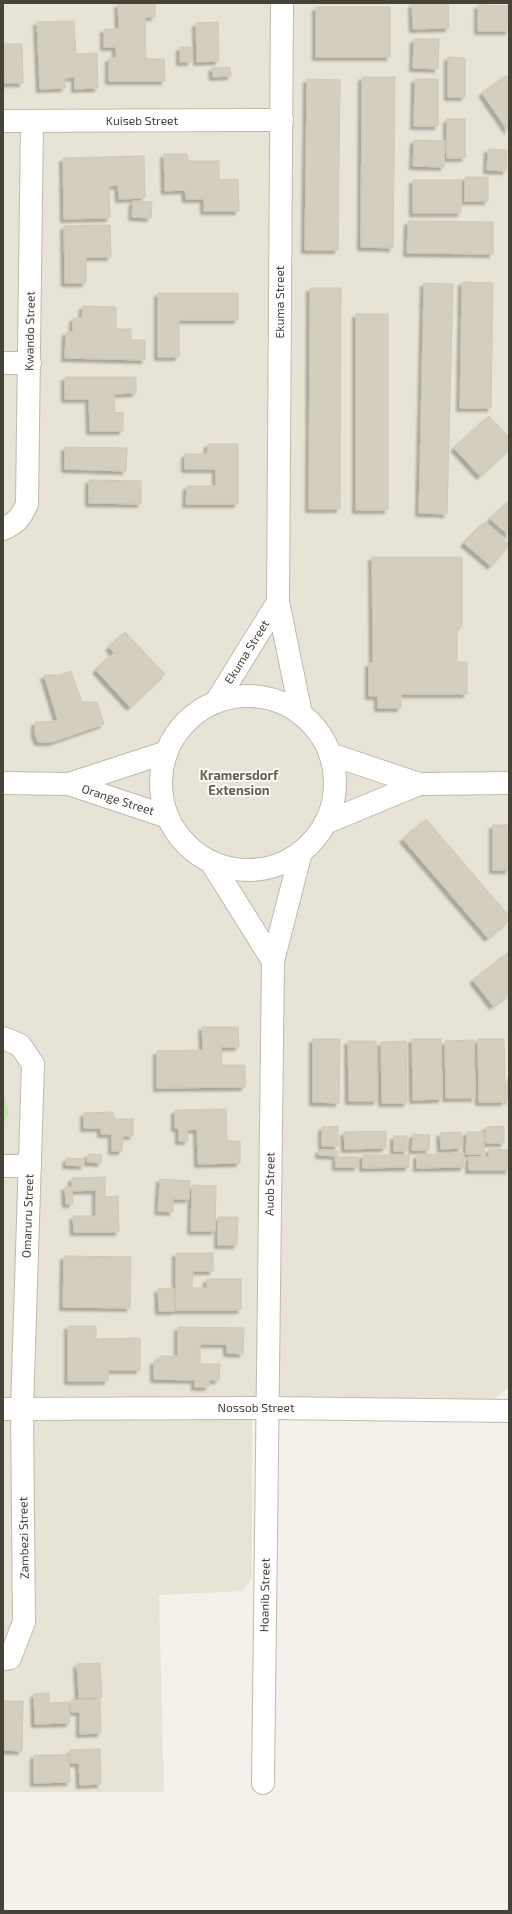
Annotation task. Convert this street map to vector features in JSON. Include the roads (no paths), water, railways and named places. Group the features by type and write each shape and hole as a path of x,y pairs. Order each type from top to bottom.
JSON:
{"street":[{"name":"Ekuma Street","path":"282,3 278,602 301,714"},
{"name":"Kuiseb Street","path":"3,121 282,120"},
{"name":"Kwando Street","path":"3,529 14,524 22,516 27,504 32,121"},
{"path":"3,363 30,363"},
{"name":"Ekuma Street","path":"216,702 278,602"},
{"path":"245,696 274,700 301,714 318,732 330,754 335,777 334,792 333,800 325,823 315,839 301,852 280,864 257,870 234,869 211,862 193,851 178,835 168,817 162,795 161,773 167,752 178,730 195,714 216,702 245,696"},
{"name":"Orange Street","path":"69,784 167,752"},
{"path":"330,754 419,784 509,783"},
{"name":"Orange Street","path":"3,783 69,784 168,817"},
{"path":"325,823 419,784"},
{"name":"Auob Street","path":"268,1408 273,961 301,852"},
{"path":"211,862 273,961"},
{"name":"Omaruru Street","path":"3,1038 20,1045 34,1064 30,1166 13,1409"},
{"path":"3,1166 30,1166"},
{"name":"Nossob Street","path":"13,1409 268,1408 509,1411"},
{"name":"Hoanib Street","path":"262,1783 268,1408"},
{"name":"Zambezi Street","path":"3,1659 10,1658 24,1622 13,1409"}],"district":[{"name":"Kramersdorf Extension","path":"239,782"}]}
